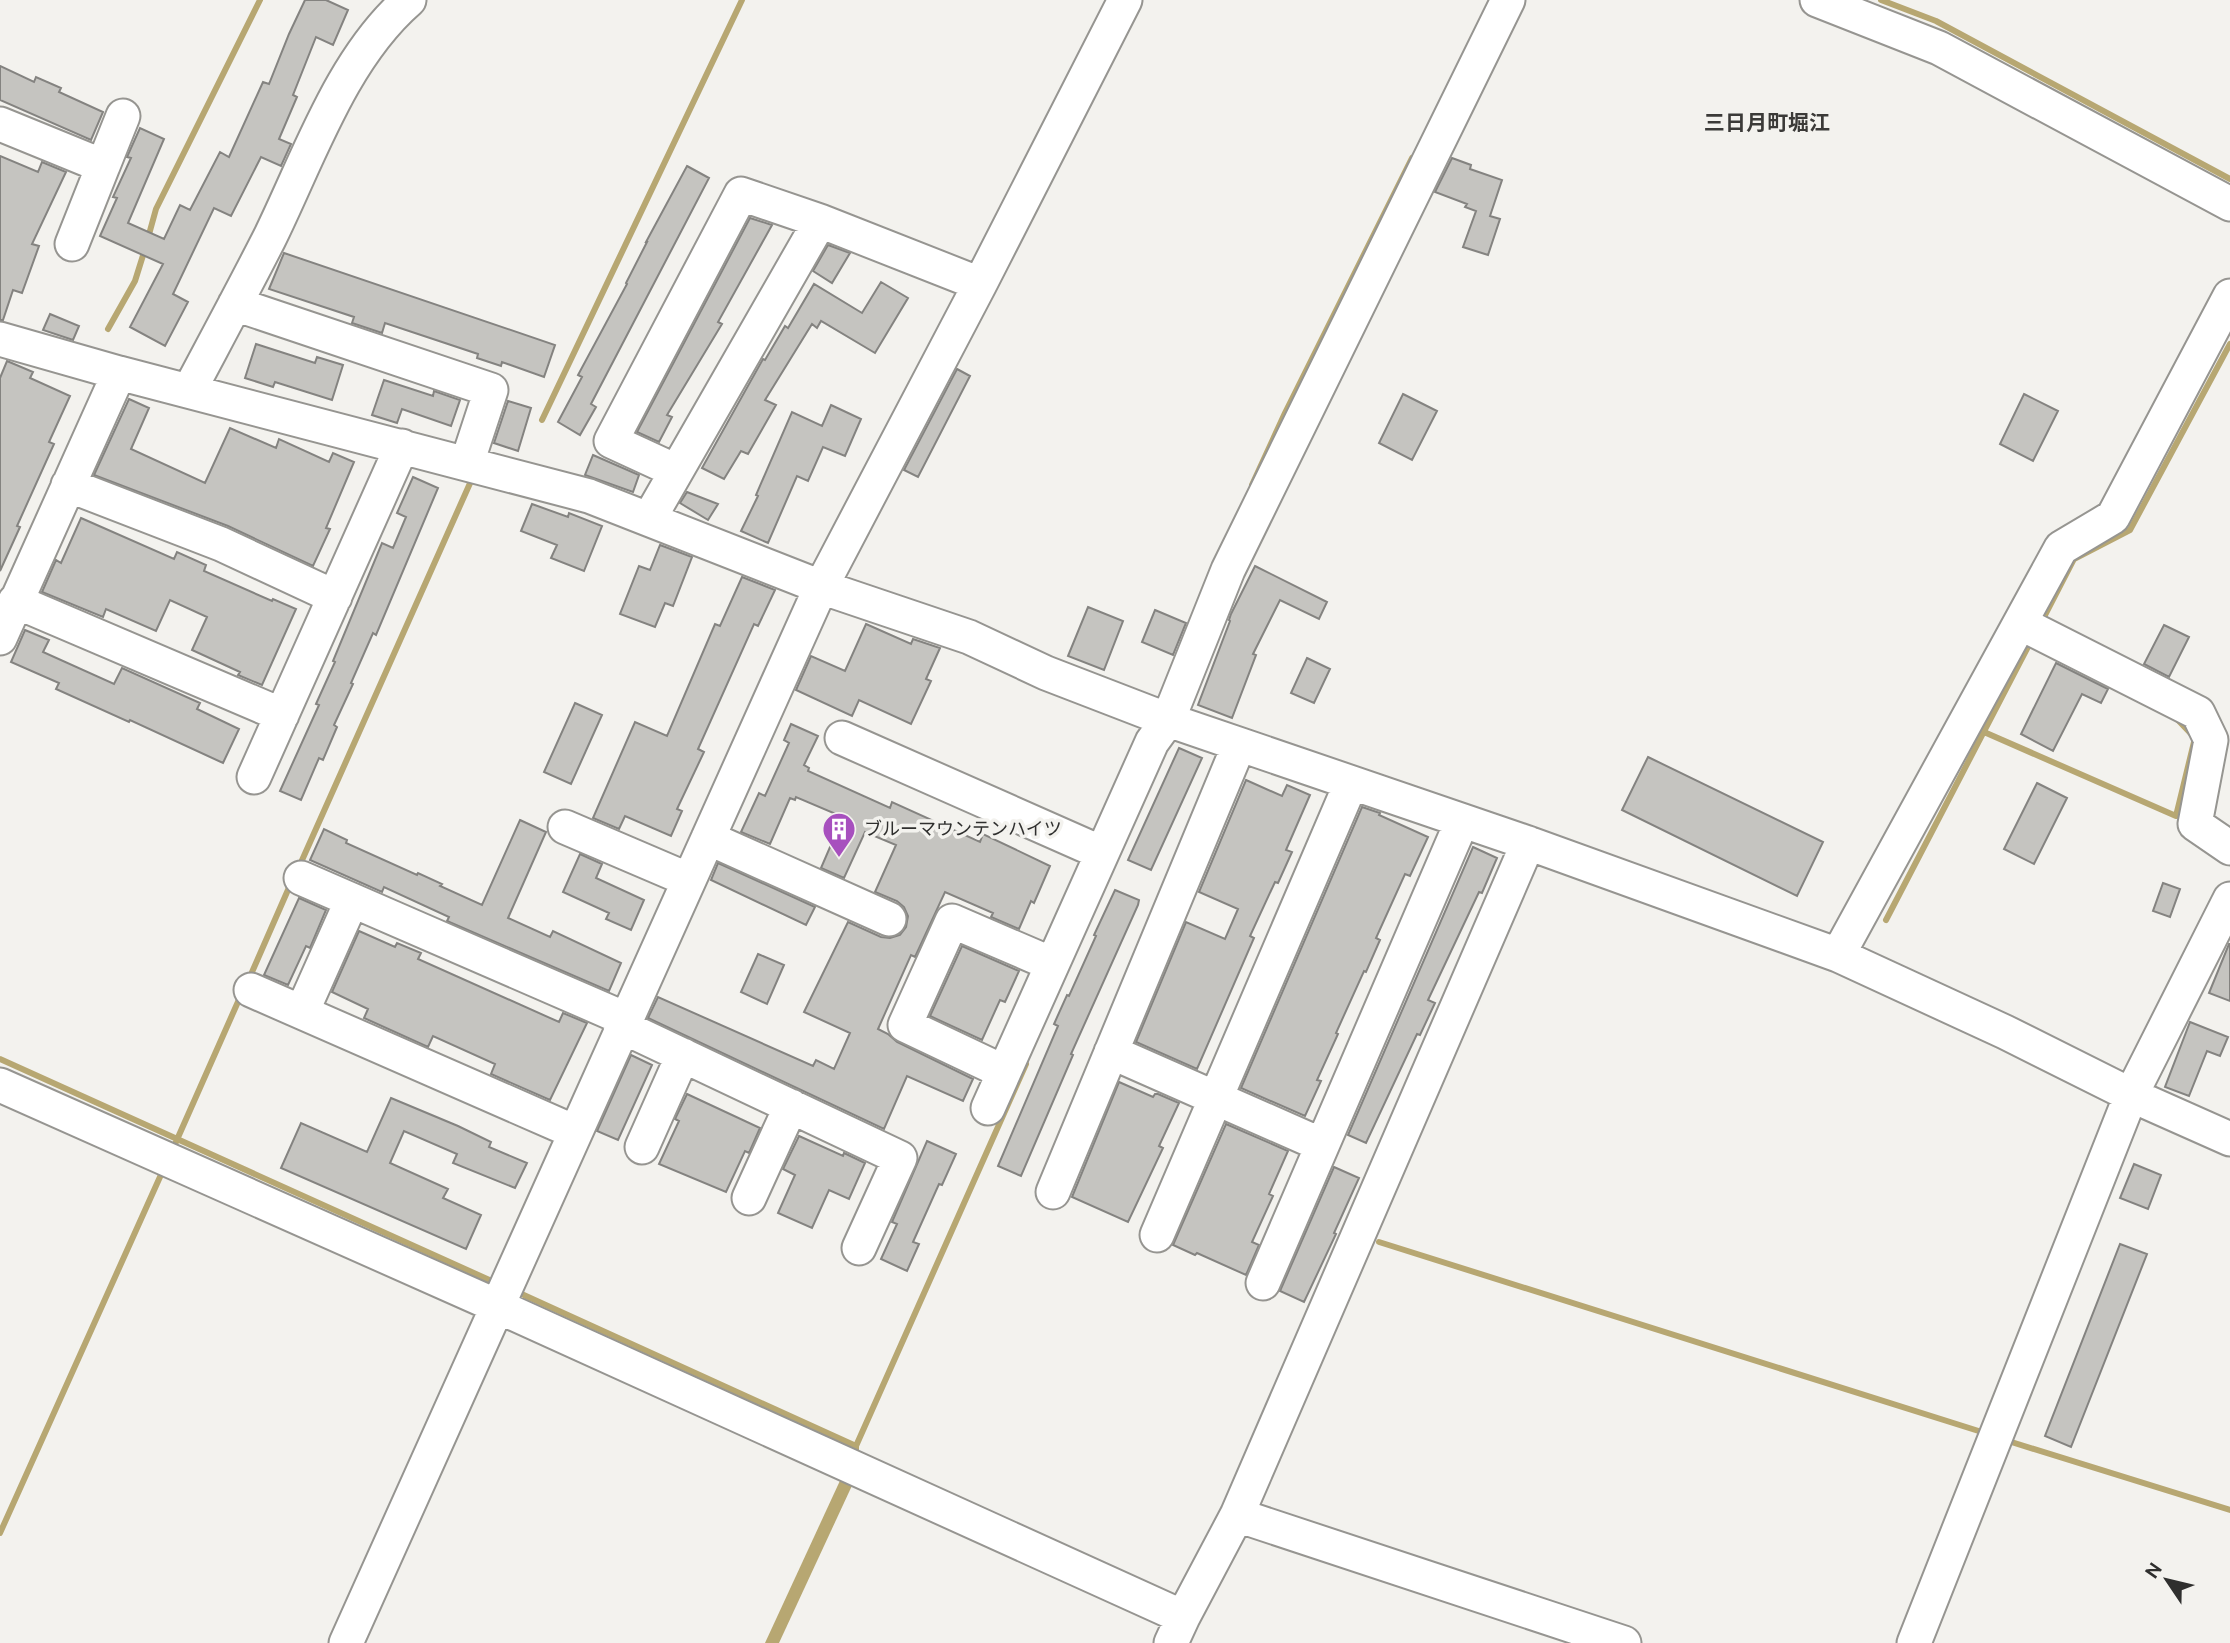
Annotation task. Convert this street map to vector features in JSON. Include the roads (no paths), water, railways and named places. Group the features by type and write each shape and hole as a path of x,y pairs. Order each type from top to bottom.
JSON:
{"street":[{"path":"189,391 269,239 359,56 391,15 409,0"},
{"path":"346,1643 821,587 1125,0"},
{"path":"988,1108 1152,742 1168,720 1228,570 1508,0"},
{"path":"1817,0 1939,48 2230,204"},
{"path":"72,244 123,116"},
{"path":"0,124 103,166"},
{"path":"676,471 611,442 741,194 820,221 980,284"},
{"path":"649,519 820,221"},
{"path":"1838,955 2032,630 2061,548 2113,517 2230,296"},
{"path":"235,304 491,390 467,463"},
{"path":"0,340 589,496 821,587 969,637 1046,673 1168,720 1528,843 1838,955 2005,1031 2131,1095 2230,1139"},
{"path":"0,638 13,586 68,485 119,373"},
{"path":"254,777 402,446"},
{"path":"68,485 221,544 335,597"},
{"path":"13,586 282,715"},
{"path":"2032,630 2198,713 2211,740 2195,824 2230,848"},
{"path":"842,738 1102,853"},
{"path":"1053,1192 1239,745"},
{"path":"1157,1235 1351,783"},
{"path":"1263,1283 1462,821"},
{"path":"565,827 689,880"},
{"path":"708,838 889,919"},
{"path":"0,1085 167,1160 503,1293 1177,1630 1237,1515 1528,843"},
{"path":"301,878 614,1014 622,1027 900,1158 859,1248"},
{"path":"1914,1643 2131,1095 2230,899"},
{"path":"302,1012 352,900"},
{"path":"1004,1072 905,1025 952,921 1052,964"},
{"path":"251,990 575,1132"},
{"path":"1111,1052 1322,1145"},
{"path":"642,1147 683,1055"},
{"path":"749,1198 791,1106"},
{"path":"1237,1515 1624,1643"}],"waterway":[{"path":"148,238 156,209 260,0"},
{"path":"542,420 742,0"},
{"path":"1881,0 1936,21 2230,179"},
{"path":"1252,485 1412,158"},
{"path":"108,329 135,281 145,249"},
{"path":"2041,623 2074,559 2130,530 2230,344"},
{"path":"299,867 471,481"},
{"path":"1886,920 2032,639"},
{"path":"1984,732 2176,816 2195,738 2176,718"},
{"path":"249,979 291,883"},
{"path":"172,1151 241,995"},
{"path":"0,1059 496,1283"},
{"path":"856,1446 1026,1064"},
{"path":"0,1533 164,1168"},
{"path":"1379,1242 1985,1433"},
{"path":"515,1291 856,1446 856,1457"},
{"path":"2005,1440 2230,1510"}],"place":[{"name":"ブルーマウンテンハイツ","path":"839,859"}],"district":[{"name":"三日月町堀江","path":"1767,123"}]}
